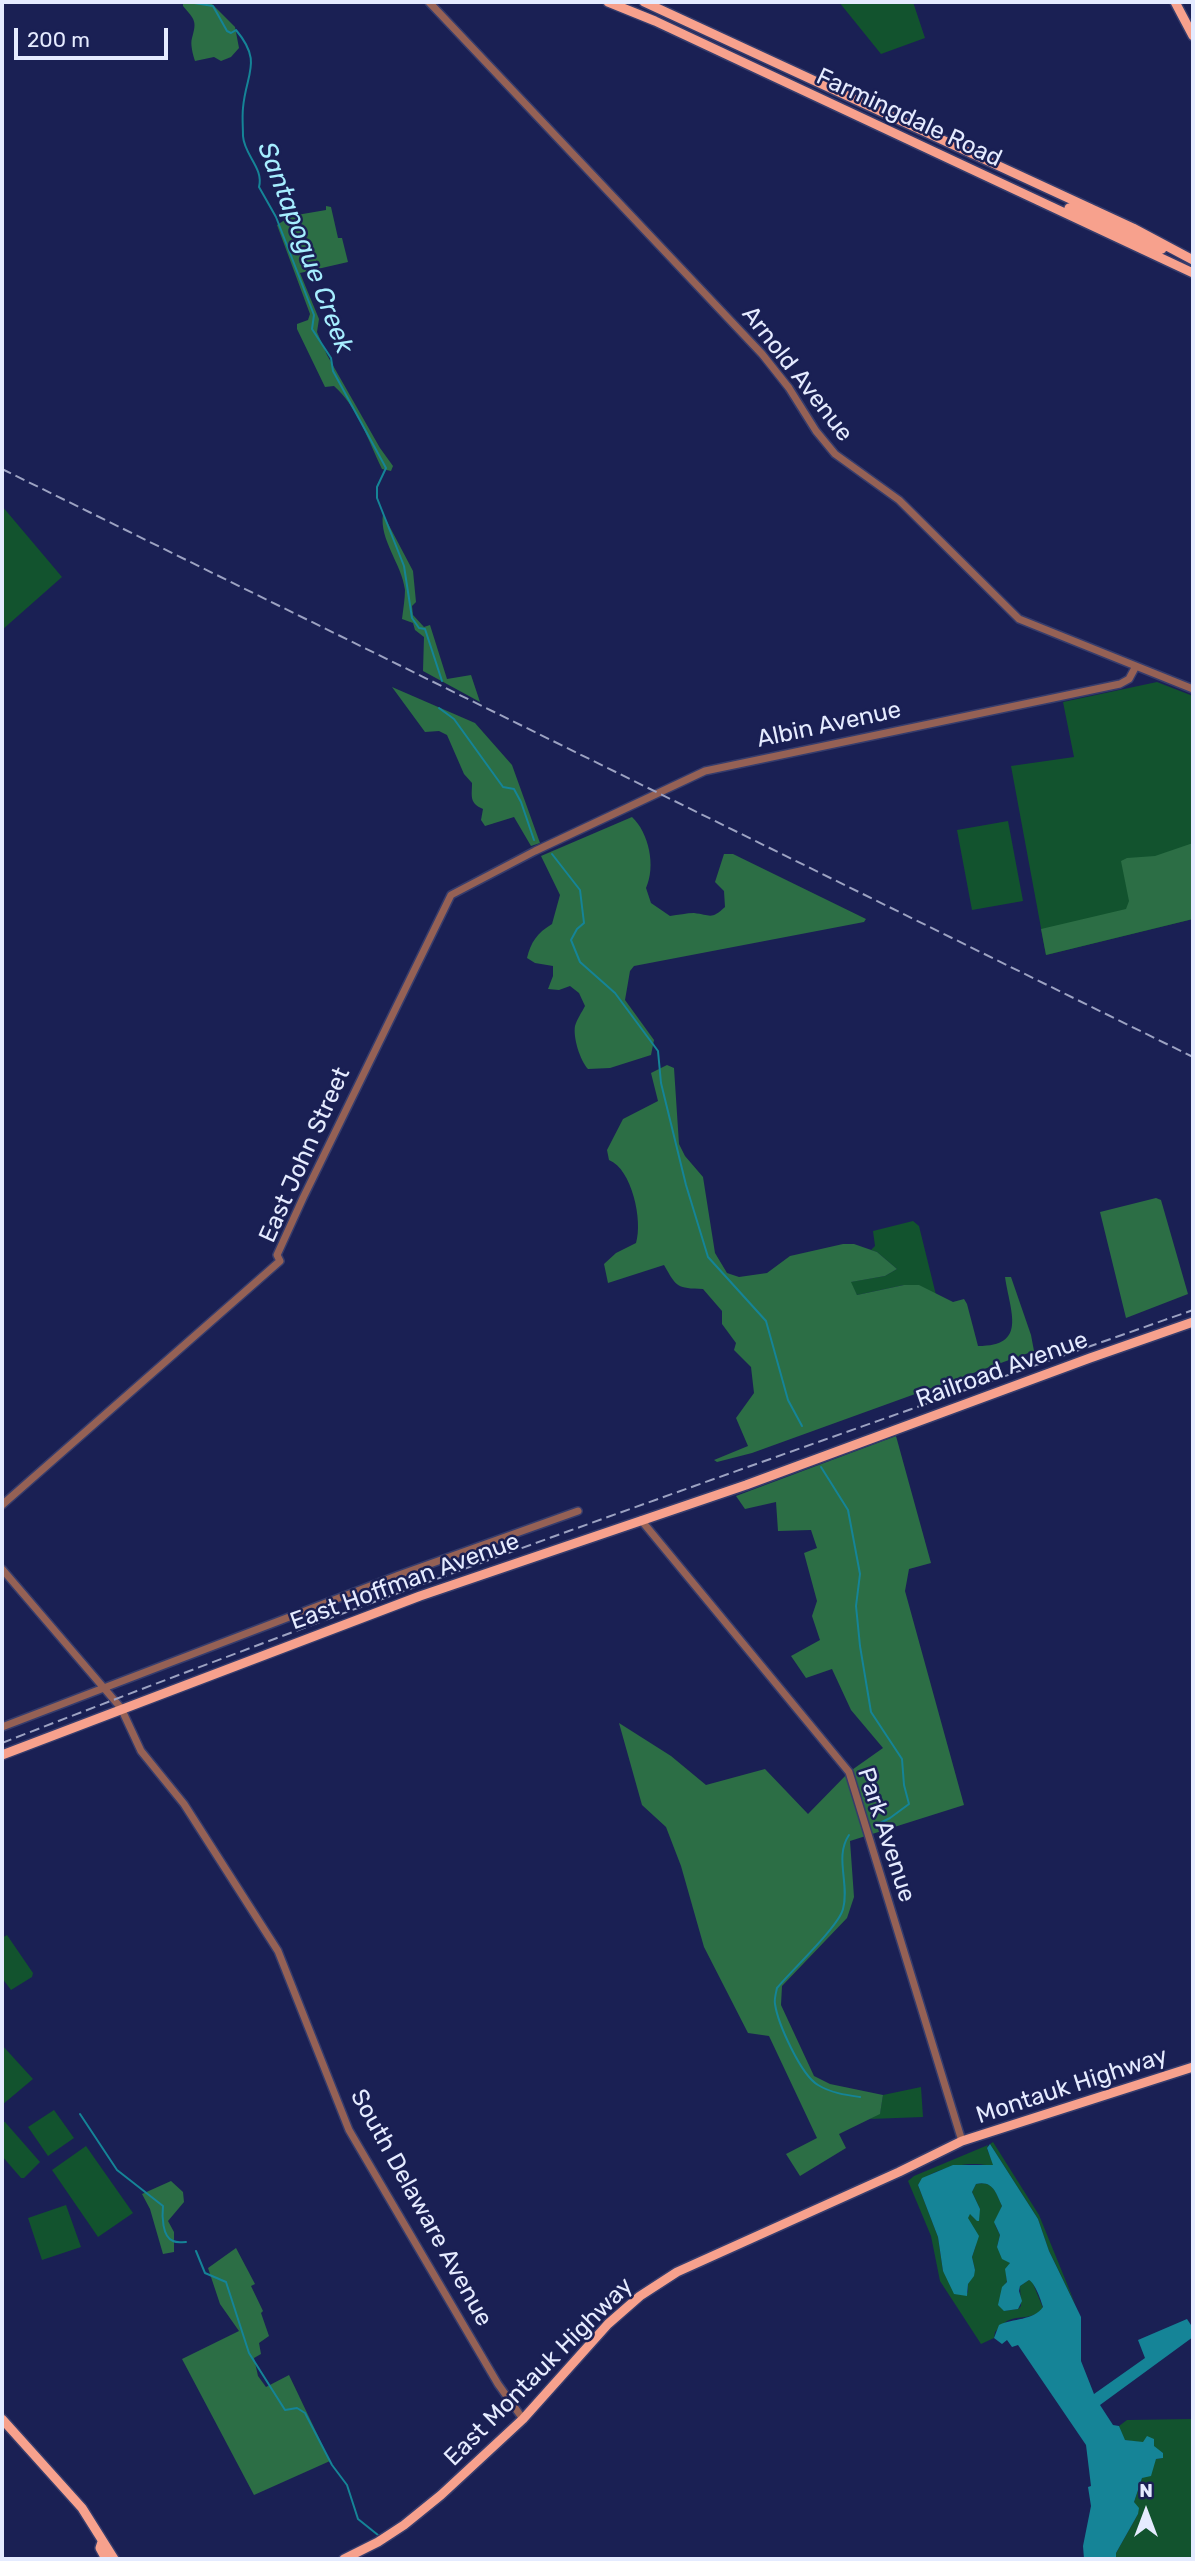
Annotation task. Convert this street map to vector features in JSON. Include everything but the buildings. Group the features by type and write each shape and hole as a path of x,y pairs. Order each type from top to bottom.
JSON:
{"main road":[{"name":"Farmingdale Road","path":"608,2 696,40 1193,273"},
{"name":"Farmingdale Road","path":"644,2 1133,228 1191,259"},
{"path":"1175,2 1193,36"},
{"path":"696,40 715,45 727,40"},
{"path":"721,52 725,46 751,51"},
{"path":"895,133 914,137 924,131"},
{"path":"919,144 926,139 947,142"},
{"path":"1043,202 1074,209 1191,259"},
{"name":"Railroad Avenue","path":"826,1456 1193,1322"},
{"name":"East Hoffman Avenue","path":"2,1755 420,1596 826,1456"},
{"name":"Montauk Highway","path":"962,2141 1193,2067"},
{"name":"East Montauk Highway","path":"344,2559 404,2525 523,2419 608,2324 640,2296 677,2272 962,2141"},
{"path":"2,2419 82,2508 114,2559"},
{"path":"102,2542 100,2548 106,2559"}],"street":[{"name":"Arnold Avenue","path":"429,2 762,354 789,387 816,431 843,461 899,500 1019,619 1193,689"},
{"name":"Albin Avenue","path":"535,850 705,771 1120,684 1129,679 1136,666"},
{"name":"East John Street","path":"2,1505 280,1261 277,1255 303,1198 450,895 535,850"},
{"name":"East Hoffman Avenue","path":"2,1727 387,1579 578,1511"},
{"name":"Park Avenue","path":"641,1520 849,1772 962,2141"},
{"name":"South Delaware Avenue","path":"2,1569 121,1708 141,1751 184,1804 278,1951 349,2130 498,2384 523,2419"}],"shaded area":[{"path":"183,2 210,2 235,27 239,48 231,57 221,61 214,57 195,61 191,43 194,21"},
{"path":"839,2 913,2 925,38 881,54"},
{"path":"326,206 331,207 338,238 342,238 348,262 300,273 319,319 317,332 327,355 393,466 391,471 382,469 362,425 342,394 334,386 325,387 297,329 297,324 308,320 310,314 277,225 291,216 326,210"},
{"path":"2,506 62,577 2,630"},
{"path":"383,514 413,571 416,602 412,606 413,615 424,627 430,625 447,679 471,675 480,702 423,671 424,637 415,630 413,623 402,619 405,590 384,533"},
{"path":"1157,682 1193,696 1193,919 1046,955 1011,766 1074,757 1063,702"},
{"path":"392,687 475,723 512,765 540,843 531,846 514,817 485,826 481,820 483,809 473,802 472,783 464,774 447,735 439,731 425,732"},
{"path":"632,817 643,832 649,850 650,870 646,888 651,903 670,916 694,913 711,916 725,907 724,891 715,882 724,854 733,854 866,919 864,922 634,966 630,971 625,1000 654,1040 651,1055 610,1068 588,1069 580,1055 575,1037 575,1026 585,1006 579,993 570,986 559,990 548,989 553,976 553,966 535,963 527,958 535,938 552,924 560,895 541,856"},
{"path":"1008,821 1023,901 972,910 957,830"},
{"path":"1193,843 1193,919 1046,955 1041,929 1126,909 1129,901 1121,861 1155,856"},
{"path":"667,1065 674,1068 679,1144 685,1156 703,1177 715,1253 727,1273 739,1277 767,1273 790,1256 854,1244 877,1252 897,1269 885,1276 851,1282 857,1295 904,1285 919,1285 953,1302 964,1299 978,1346 1004,1340 1010,1333 1012,1314 1005,1277 1011,1277 1034,1351 752,1453 717,1462 714,1460 748,1446 736,1418 754,1393 751,1367 734,1350 736,1343 722,1324 722,1311 703,1289 679,1285 664,1265 608,1283 604,1264 616,1253 636,1243 638,1233 634,1197 624,1174 609,1160 607,1150 623,1119 658,1101 651,1073"},
{"path":"1156,1198 1161,1200 1188,1294 1126,1318 1100,1212"},
{"path":"913,1221 919,1226 936,1295 904,1285 857,1295 850,1282 885,1276 897,1269 871,1250 875,1246 873,1231"},
{"path":"896,1436 931,1563 909,1569 905,1591 964,1805 850,1841 854,1897 847,1918 782,1986 781,2005 814,2076 830,2084 883,2095 880,2114 839,2134 846,2148 800,2176 786,2154 817,2138 769,2036 748,2033 704,1947 681,1866 666,1827 642,1805 619,1723 671,1756 706,1785 765,1769 808,1814 849,1772 883,1748 851,1710 832,1669 806,1678 791,1656 820,1640 812,1616 817,1601 804,1553 817,1548 811,1530 778,1531 776,1502 745,1509 736,1496"},
{"path":"7,1935 33,1973 32,1977 11,1990 2,1978 2,1938"},
{"path":"2,2045 33,2079 2,2105"},
{"path":"921,2087 923,2117 870,2119 880,2113 883,2095"},
{"path":"54,2110 74,2138 48,2156 28,2127"},
{"path":"2,2122 5,2122 40,2162 24,2178 21,2178 2,2156"},
{"path":"993,2142 1039,2215 1076,2306 1049,2251 1038,2219 990,2144"},
{"path":"990,2144 1038,2219 1049,2251 1081,2317 1081,2361 1094,2394 1145,2358 1138,2340 1187,2319 1193,2328 1193,2337 1100,2405 1113,2425 1119,2426 1125,2440 1143,2442 1147,2436 1154,2439 1154,2446 1163,2453 1163,2458 1156,2459 1151,2476 1142,2478 1134,2502 1139,2508 1138,2514 1116,2553 1116,2559 1084,2559 1083,2546 1091,2506 1086,2445 1018,2345 1012,2347 1007,2340 1002,2344 994,2338 999,2325 1034,2315 1043,2307 1036,2288 1029,2280 1020,2286 1022,2301 1018,2309 1004,2311 998,2305 1002,2287 1007,2282 1005,2269 1010,2263 1002,2259 997,2247 1000,2235 994,2222 1002,2206 990,2186 976,2184 972,2192 980,2209 979,2221 970,2214 968,2218 979,2236 972,2257 974,2276 968,2284 967,2296 954,2294 943,2271 938,2237 918,2185 922,2178 953,2165 993,2165 987,2148"},
{"path":"988,2145 987,2149 994,2165 970,2164 953,2167 928,2176 918,2185 938,2237 943,2271 968,2293 968,2284 975,2270 972,2257 976,2245 967,2218 970,2213 975,2219 980,2209 972,2192 976,2184 982,2183 993,2188 1002,2206 995,2225 1000,2235 997,2247 1010,2263 1006,2274 1004,2311 1021,2306 1020,2286 1029,2280 1032,2281 1043,2308 1031,2316 1007,2321 995,2332 994,2338 981,2344 940,2281 931,2236 908,2181"},
{"path":"86,2146 133,2213 98,2237 52,2170"},
{"path":"171,2181 183,2192 184,2202 168,2221 174,2232 174,2252 163,2254 150,2209 142,2194"},
{"path":"66,2205 81,2247 42,2260 28,2218"},
{"path":"236,2248 255,2284 251,2286 263,2311 261,2313 269,2336 259,2343 261,2354 254,2358 258,2376 266,2387 289,2375 330,2461 254,2495 182,2359 239,2331 220,2304 208,2268"},
{"path":"1193,2419 1193,2559 1116,2559 1116,2553 1138,2514 1134,2502 1142,2478 1156,2459 1163,2458 1163,2453 1154,2447 1124,2440 1119,2426 1127,2420"}],"waterway":[{"name":"Santapogue Creek","path":"194,3 213,6 227,31 231,33 236,30 249,51 251,68 243,111 244,143 259,174 259,187 276,217 314,315 312,329 331,358 333,371 386,468 377,487 377,498 404,566 412,618 419,628 425,629 442,681"},
{"name":"Santapogue Creek","path":"439,708 454,719 503,787 514,789 534,840"},
{"name":"Santapogue Creek","path":"552,854 580,890 584,923 571,940 580,962 615,993 658,1051 661,1083 686,1185 708,1257 766,1321 788,1400 802,1426"},
{"name":"Santapogue Creek","path":"821,1467 848,1510 860,1574 856,1606 871,1712 902,1759 909,1804 880,1823"},
{"name":"Santapogue Creek","path":"849,1835 842,1861 845,1900 840,1917 777,1988 775,2002 791,2048 811,2079 828,2090 860,2097"},
{"path":"80,2114 117,2170 163,2206 164,2225 169,2239 186,2242"},
{"path":"196,2251 205,2273 226,2282 249,2353 285,2410 297,2408 305,2413 332,2465 347,2485 358,2519 378,2535"}],"railway":[{"path":"2,469 1193,1057"},
{"path":"2,1743 447,1575 1193,1310"}]}
